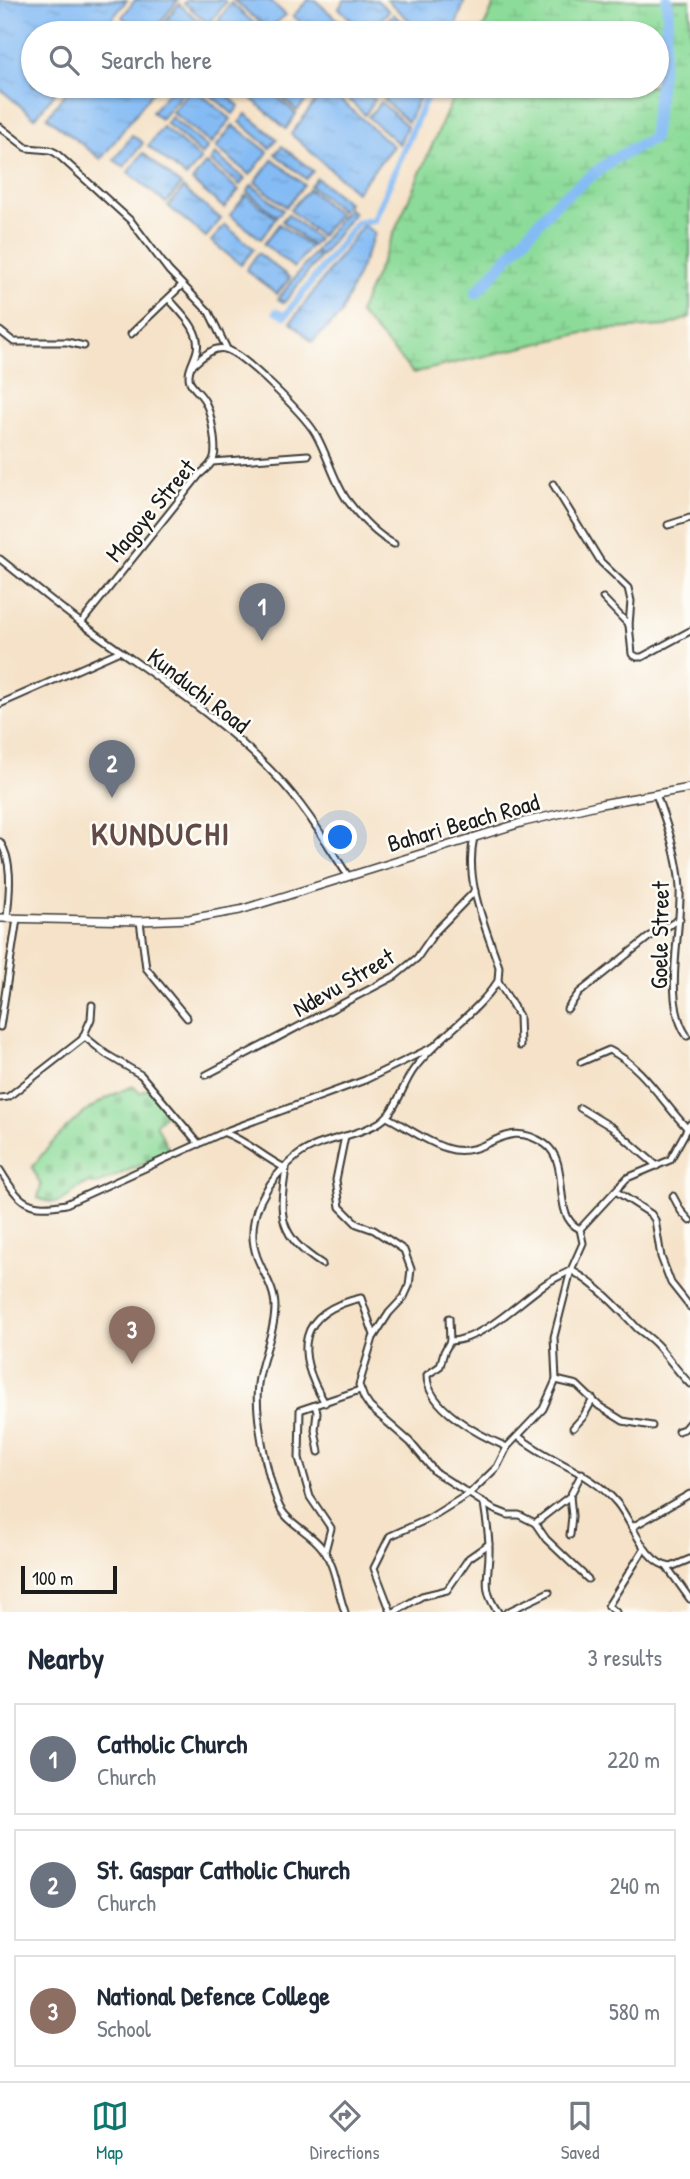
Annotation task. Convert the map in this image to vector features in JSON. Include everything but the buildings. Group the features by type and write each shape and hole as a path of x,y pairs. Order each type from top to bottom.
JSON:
{"street":[{"path":"0,127 27,148 56,153 131,221 182,285 209,312 227,349 249,365 303,416 314,431 345,498 377,534 394,544"},
{"path":"131,334 182,285"},
{"name":"Magoye Street","path":"81,623 212,462 215,451 209,411 205,401 190,382 191,367 197,350 196,337 189,322 169,299"},
{"path":"0,331 14,342 67,342 84,346"},
{"path":"191,367 218,348 227,349"},
{"path":"212,462 308,455"},
{"path":"553,484 601,562 628,587 631,601 630,651 639,658 690,631"},
{"path":"668,526 690,518"},
{"name":"Kunduchi Road","path":"0,559 81,623 199,708 277,777 309,816 348,876"},
{"path":"603,598 629,625"},
{"path":"0,704 120,652"},
{"name":"Bahari Beach Road","path":"4,918 140,921 212,916 240,910 537,819 690,788"},
{"name":"Goele Street","path":"656,794 677,859 680,919 675,993 677,1009 687,1036"},
{"path":"474,837 471,872 475,891 499,967 498,981 519,1016 520,1046"},
{"path":"0,842 6,852 9,879 4,918"},
{"name":"Ndevu Street","path":"206,1075 395,976 417,958 435,932 475,891"},
{"path":"0,1027 17,919"},
{"path":"567,1009 579,993 649,937 680,919"},
{"path":"140,921 146,968 187,1018"},
{"path":"345,1612 325,1551 281,1510 265,1455 257,1397 275,1307 271,1288 254,1246 254,1223 261,1196 287,1166 308,1149 373,1125 387,1117 415,1068 498,981"},
{"path":"0,1098 10,1096 83,1037 91,1019 92,1005"},
{"path":"83,1037 106,1055 141,1074 199,1144"},
{"path":"0,1170 29,1205 43,1208 66,1204 224,1132 365,1080 439,1044"},
{"path":"580,1229 617,1192 627,1178 673,1157 689,1126 621,1057 609,1050 581,1062"},
{"path":"580,1108 614,1128 657,1166"},
{"path":"387,1117 452,1149 471,1149 515,1133 527,1135 546,1144 557,1160 566,1211 573,1226 580,1229"},
{"path":"224,1132 248,1143 274,1163 287,1166"},
{"path":"345,1136 336,1180 337,1197 342,1212 357,1224 374,1230 404,1250 411,1269 409,1286 404,1297 374,1335 359,1385 360,1390 370,1407 410,1442 435,1472 484,1503 508,1515 519,1515 535,1523 546,1539 588,1579"},
{"path":"287,1166 281,1193 283,1220 301,1250 322,1264"},
{"path":"617,1192 651,1214 655,1220 661,1257 671,1283 690,1307"},
{"path":"673,1196 690,1221"},
{"path":"489,1544 469,1558 447,1590 422,1596 393,1612 374,1568 387,1540 394,1533 428,1519 470,1493 497,1467 507,1447 543,1409 556,1380 554,1337 571,1270 583,1243 580,1229"},
{"path":"450,1341 473,1334 497,1320 549,1282 571,1270"},
{"path":"571,1270 628,1316 690,1384"},
{"path":"325,1403 304,1357 313,1322 335,1307 361,1298 374,1335"},
{"path":"449,1318 450,1341 440,1366 428,1375 427,1385 442,1406 478,1434 507,1447"},
{"path":"556,1380 577,1385 611,1415 623,1421 652,1426"},
{"path":"325,1551 332,1532 310,1497 299,1458 300,1410 360,1390"},
{"path":"573,1428 593,1399"},
{"path":"315,1405 315,1430 319,1452"},
{"path":"678,1432 690,1422"},
{"path":"518,1436 541,1453 582,1473 601,1486 634,1526 644,1549 667,1567 690,1599"},
{"path":"535,1523 570,1496 582,1473"},
{"path":"634,1526 690,1494"},
{"path":"570,1496 570,1535"},
{"path":"484,1503 489,1544 486,1589 488,1598 498,1612"},
{"path":"604,1612 644,1549"},
{"path":"667,1567 690,1559"},
{"path":"507,1612 549,1592"},
{"path":"608,1606 616,1612"}],"green space":[{"path":"496,0 690,0 690,317 667,326 596,330 413,373 359,313 453,98 669,98 669,21 486,21"},
{"path":"133,1086 140,1093 149,1088 167,1113 156,1124 170,1152 98,1184 79,1187 61,1201 38,1198 41,1185 32,1167 43,1154 89,1109"}],"water":[{"path":"0,0 127,0 110,21 21,21 21,98 51,98 35,118 0,89"},
{"path":"135,0 178,0 161,21 127,21 122,17"},
{"path":"187,0 226,2 211,21 205,21 184,3"},
{"path":"233,0 269,0 286,15 278,21 258,21"},
{"path":"308,0 315,0 339,21 299,21 293,16"},
{"path":"344,0 377,0 389,11 379,21 352,21 339,8"},
{"path":"387,0 465,0 457,21 410,21"},
{"path":"231,3 251,21 218,21"},
{"path":"179,4 199,21 166,21"},
{"path":"393,14 401,21 387,21"},
{"path":"62,98 148,98 101,159 47,117"},
{"path":"163,98 178,98 161,119 152,112"},
{"path":"183,98 205,98 231,119 211,144 172,112"},
{"path":"214,98 230,98 239,106 233,114"},
{"path":"251,98 279,98 296,114 286,129"},
{"path":"283,98 308,98 297,111"},
{"path":"318,98 338,98 393,146 356,192 291,134"},
{"path":"347,98 375,100 365,115"},
{"path":"386,98 419,98 408,122 384,100"},
{"path":"381,102 407,126 399,144 368,117"},
{"path":"246,114 277,139 270,148 240,122"},
{"path":"171,117 208,148 202,155 166,123"},
{"path":"233,125 268,152 250,175 216,147"},
{"path":"163,127 201,159 186,177 148,146"},
{"path":"132,135 143,143 124,167 114,160"},
{"path":"282,146 313,171 306,179 275,154"},
{"path":"143,153 181,185 166,203 128,172"},
{"path":"215,154 245,179 240,185 210,161"},
{"path":"273,159 304,185 286,207 255,182"},
{"path":"206,163 239,190 224,208 192,181"},
{"path":"317,178 348,203 341,211 310,186"},
{"path":"252,185 283,210 277,216 247,192"},
{"path":"183,188 221,219 206,237 168,206"},
{"path":"309,189 339,215 320,236 290,210"},
{"path":"246,195 276,218 261,239 230,215"},
{"path":"348,208 354,213 321,256 315,251"},
{"path":"288,214 318,239 312,246 282,221"},
{"path":"279,224 310,247 294,268 264,244"},
{"path":"225,225 254,249 241,265 211,241"},
{"path":"363,225 375,233 340,316 312,342 291,322"},
{"path":"258,253 290,278 277,294 246,270"},
{"path":"314,253 319,258 284,303 278,299"}],"waterway":[{"path":"667,0 667,21"},
{"path":"276,312 285,316 357,223 374,220 426,98"},
{"path":"476,293 557,202 612,160 653,138 658,98"}],"place":[{"name":"Catholic Church","path":"262,641"},
{"name":"St. Gaspar Catholic Church","path":"112,798"},
{"name":"National Defence College","path":"132,1364"}],"district":[{"name":"KUNDUCHI","path":"161,833"}]}
